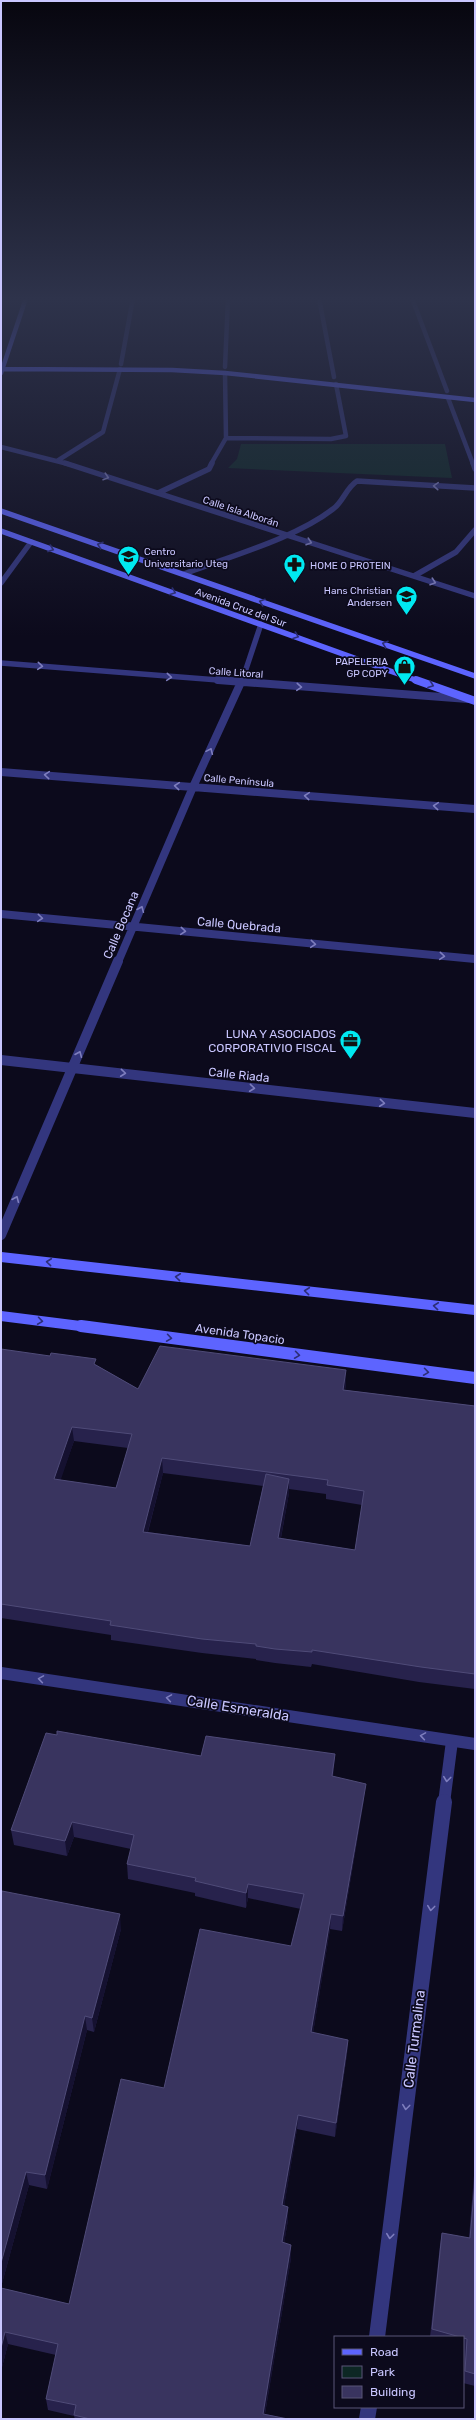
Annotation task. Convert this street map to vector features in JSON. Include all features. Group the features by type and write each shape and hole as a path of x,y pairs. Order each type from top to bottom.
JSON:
{"street":[{"path":"57,461 103,432 109,411"},
{"path":"158,493 209,468 226,438 226,411"},
{"path":"226,438 342,438 346,436 341,411"},
{"path":"453,411 475,469"},
{"name":"Calle Isla Alborán","path":"1,447 57,461 475,596"},
{"path":"184,574 286,535 335,508 351,485 357,481 475,488"},
{"name":"Avenida Cruz del Sur","path":"1,511 475,676"},
{"path":"414,576 449,558 470,540 475,530"},
{"name":"Avenida Cruz del Sur","path":"1,531 472,700"},
{"path":"1,583 32,542"},
{"path":"1,572 9,573"},
{"name":"Calle Bocana","path":"1,1235 133,927 241,683 261,624"},
{"name":"Calle Litoral","path":"1,663 472,700"},
{"name":"Calle Península","path":"1,772 475,809"},
{"name":"Calle Quebrada","path":"1,914 475,959"},
{"name":"Calle Riada","path":"1,1060 475,1114"},
{"path":"1,1257 475,1310"},
{"name":"Avenida Topacio","path":"1,1316 475,1378"},
{"name":"Calle Esmeralda","path":"1,1673 475,1744"},
{"name":"Calle Turmalina","path":"377,2336 452,1741"},
{"path":"367,2419 369,2408"}],"green space":[{"path":"241,444 445,444 452,478 228,468 237,459"}],"building":[{"path":"160,1346 346,1370 343,1390 475,1406 475,1674 312,1650 312,1652 275,1649 256,1646 256,1644 202,1639 110,1625 111,1621 1,1604 1,1349 50,1356 51,1353 96,1359 94,1364 138,1389","holes":["72,1427 132,1434 116,1488 54,1479","162,1458 328,1480 327,1485 364,1491 355,1550 278,1538 289,1479 266,1474 250,1546 143,1532"]},
{"path":"57,1731 201,1756 206,1736 335,1754 332,1776 366,1784 343,1916 331,1914 311,2032 348,2040 336,2123 298,2115 282,2205 288,2207 282,2242 291,2245 263,2414 288,2419 90,2419 74,2415 76,2405 46,2399 58,2344 5,2332 1,2348 1,2288 69,2304 121,2079 164,2088 200,1929 291,1946 304,1894 248,1884 246,1893 195,1881 196,1878 127,1864 134,1835 72,1822 65,1841 11,1830 46,1733 57,1735"},
{"path":"2,1891 120,1914 92,2018 85,2016 45,2175 26,2172 1,2263 1,1896"},
{"path":"475,2182 475,2374 465,2371 467,2339 464,2338 464,2336 456,2336 432,2329 442,2233 470,2238"}],"place":[{"name":"Centro Universitario Uteg","path":"128,576"},
{"name":"HOME O PROTEIN","path":"294,584"},
{"name":"Hans Christian Andersen","path":"407,616"},
{"name":"PAPELERIA GP COPY","path":"404,686"},
{"name":"LUNA Y ASOCIADOS CORPORATIVIO FISCAL","path":"351,1060"}]}
